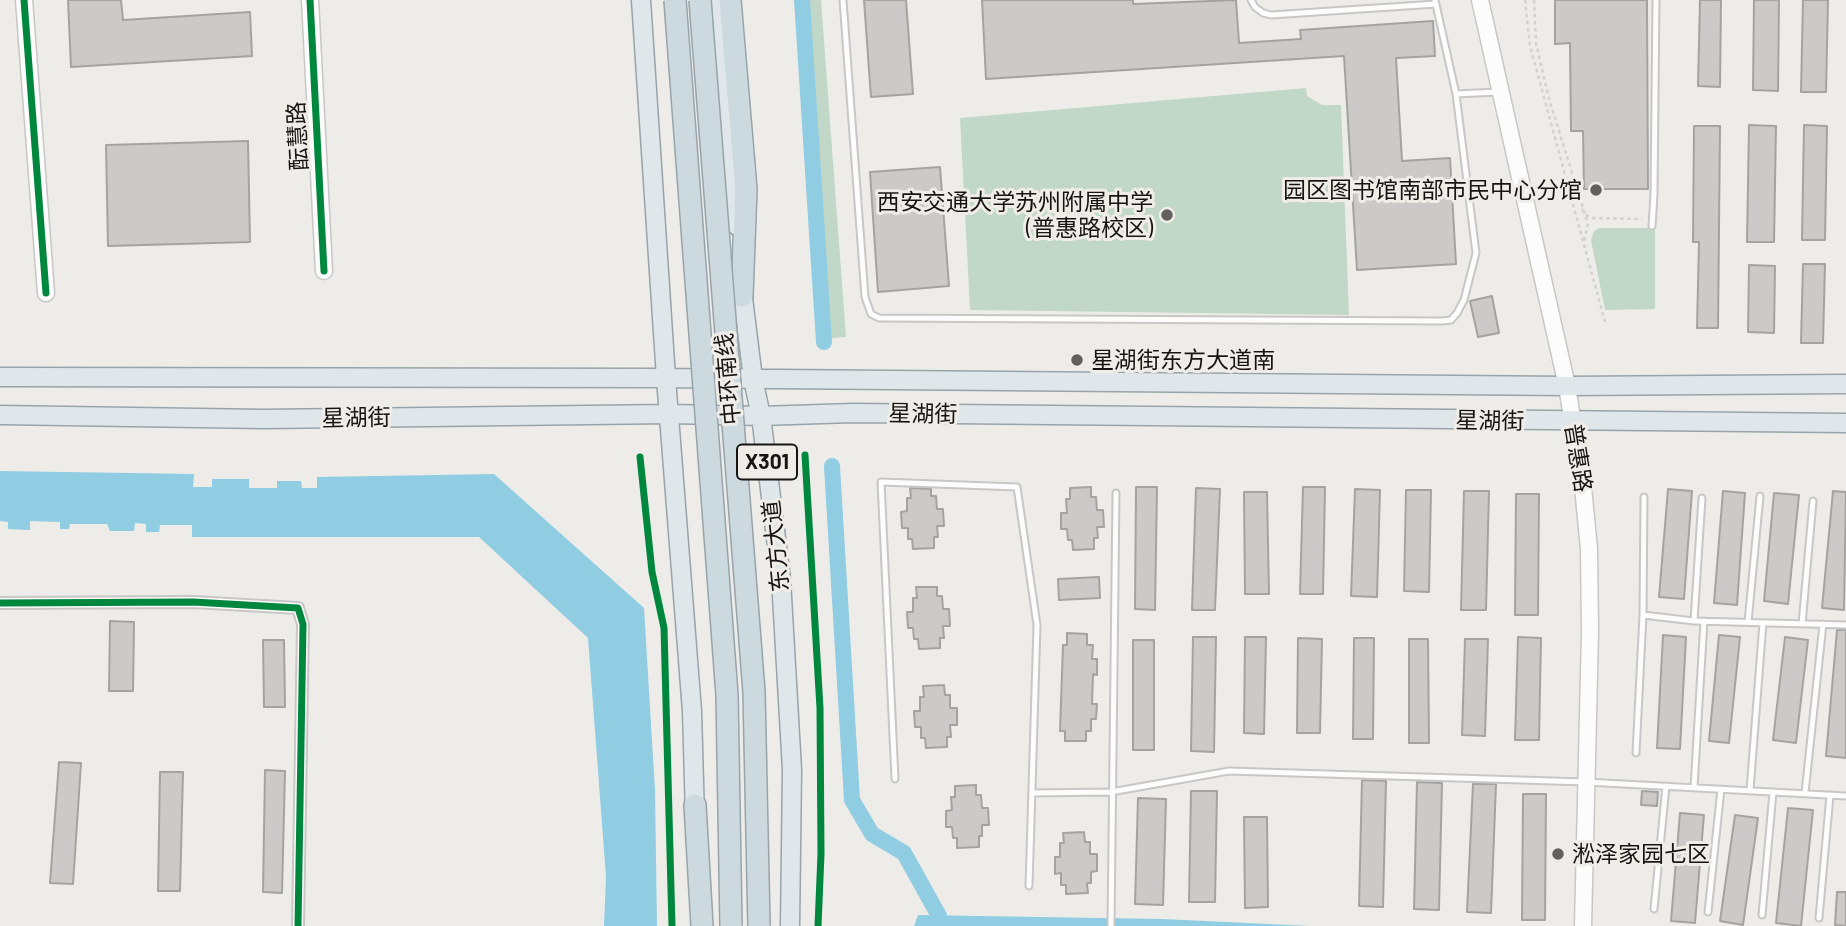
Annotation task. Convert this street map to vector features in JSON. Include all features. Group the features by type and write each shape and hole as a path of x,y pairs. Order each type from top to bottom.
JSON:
{"highway":[{"name":"中环南线","path":"675,0 727,695 731,926"},
{"name":"中环南线","path":"700,0 754,692 759,926"},
{"path":"730,0 746,189 742,296"},
{"path":"695,805 702,926"}],"main road":[{"path":"24,0 46,293"},
{"name":"酝慧路","path":"310,0 324,271"},
{"path":"641,0 666,378 691,697 695,805 694,926"},
{"name":"东方大道","path":"719,0 742,296 753,379 761,416 781,579 792,770 790,926"},
{"name":"普惠路","path":"1480,0 1567,386 1583,487 1589,549 1590,632 1583,924"},
{"name":"星湖街","path":"0,377 666,378 1567,386 1846,384"},
{"name":"星湖街","path":"0,415 264,419 880,413 1846,423"}],"street":[{"path":"0,603 193,602 298,608 303,624 298,926"}],"lane":[{"path":"843,0 865,297 871,314 879,317 1451,320 1464,300 1476,253 1456,94 1435,2 1272,15 1262,13 1251,0"},
{"path":"1652,226 1656,0"},
{"path":"1456,94 1501,92"},
{"path":"895,779 881,482 1017,487 1037,625 1029,886"},
{"path":"1111,926 1115,493"},
{"path":"1748,622 1760,496"},
{"path":"1636,753 1643,615 1644,497"},
{"path":"1694,621 1702,498"},
{"path":"1802,624 1812,501"},
{"path":"1643,615 1694,621 1846,625"},
{"path":"1694,787 1704,621"},
{"path":"1751,790 1763,623"},
{"path":"1805,793 1823,624"},
{"path":"1032,793 1111,792 1228,771 1586,782 1846,796"},
{"path":"1654,909 1666,786"},
{"path":"1708,912 1721,789"},
{"path":"1762,915 1773,792"},
{"path":"1819,918 1830,795"}],"path":[{"path":"1525,0 1530,46 1605,322"},
{"path":"1534,0 1536,43 1588,224 1585,247"}],"green space":[{"path":"808,0 821,0 846,337 831,338"},
{"path":"1306,88 1307,96 1322,105 1341,105 1349,315 970,310 960,118"},
{"path":"1599,228 1655,228 1655,309 1605,310 1591,240 1594,231"}],"water":[{"path":"0,471 194,474 193,487 212,487 212,479 249,479 249,488 277,488 277,481 301,481 302,488 317,488 317,477 494,474 644,608 655,790 657,926 604,926 606,877 588,638 479,537 192,537 192,525 160,525 159,532 146,532 146,524 135,523 134,531 110,531 107,524 70,524 69,529 60,529 60,522 30,521 30,530 8,529 8,522 0,521"},
{"path":"918,915 1163,919 1310,926 914,926"}],"building":[{"path":"68,0 121,0 123,20 250,12 252,56 71,67"},
{"path":"864,0 906,0 913,94 871,97"},
{"path":"982,0 1133,0 1133,4 1236,0 1239,43 1301,39 1300,30 1433,21 1435,56 1396,58 1402,161 1450,158 1456,264 1357,270 1344,56 986,79"},
{"path":"1555,0 1647,0 1648,189 1584,189 1583,131 1571,131 1570,43 1555,44"},
{"path":"1700,0 1721,0 1720,87 1698,86"},
{"path":"1754,0 1779,0 1778,91 1753,90"},
{"path":"1803,0 1828,0 1826,92 1801,92"},
{"path":"1749,125 1776,126 1774,242 1747,242"},
{"path":"1804,125 1827,126 1825,240 1802,240"},
{"path":"1694,126 1720,126 1718,328 1697,328 1699,242 1693,242"},
{"path":"248,141 250,242 108,246 106,145"},
{"path":"940,167 949,286 878,292 870,172"},
{"path":"1803,264 1825,264 1823,343 1801,343"},
{"path":"1749,265 1775,266 1774,333 1748,332"},
{"path":"1492,296 1499,333 1478,337 1470,301"},
{"path":"1091,487 1091,497 1096,497 1097,510 1103,510 1104,527 1097,527 1098,538 1094,538 1094,549 1073,550 1067,529 1061,529 1061,513 1067,513 1066,499 1070,499 1070,488"},
{"path":"1136,487 1157,487 1155,610 1135,609"},
{"path":"1303,487 1325,487 1323,594 1300,594"},
{"path":"910,488 931,489 931,496 936,496 937,509 943,509 944,526 937,526 938,537 934,537 934,548 913,549 912,539 908,539 908,528 902,528 901,512 907,511 907,498 911,498"},
{"path":"1196,488 1220,489 1215,610 1192,610"},
{"path":"1355,489 1380,490 1377,597 1351,596"},
{"path":"1668,489 1692,491 1684,599 1659,597"},
{"path":"1406,490 1431,490 1429,592 1404,591"},
{"path":"1464,491 1489,491 1486,610 1461,610"},
{"path":"1723,491 1745,493 1737,605 1714,603"},
{"path":"1833,491 1846,492 1844,610 1822,608"},
{"path":"1244,492 1267,492 1269,594 1245,594"},
{"path":"1774,493 1799,495 1788,604 1764,601"},
{"path":"1516,494 1539,494 1538,615 1515,615"},
{"path":"1099,577 1100,598 1059,600 1058,579"},
{"path":"916,587 937,587 937,596 942,596 943,609 949,609 950,626 943,626 944,638 940,638 940,648 919,649 913,628 908,628 907,612 913,612 913,598 917,598"},
{"path":"110,621 134,622 133,691 109,691"},
{"path":"1837,630 1846,630 1846,758 1826,756"},
{"path":"1067,633 1087,634 1087,645 1093,645 1092,659 1097,659 1097,675 1093,674 1092,704 1097,704 1096,719 1091,719 1091,731 1086,731 1086,741 1065,741 1065,731 1060,731 1063,645 1067,645"},
{"path":"1663,635 1686,637 1680,749 1657,748"},
{"path":"1719,635 1740,637 1729,743 1709,741"},
{"path":"1193,637 1216,637 1214,752 1191,751"},
{"path":"1245,637 1266,637 1264,734 1244,733"},
{"path":"1518,637 1541,638 1539,740 1515,740"},
{"path":"1785,637 1808,640 1796,743 1773,740"},
{"path":"1298,638 1322,639 1320,733 1297,733"},
{"path":"1354,638 1374,638 1373,739 1353,739"},
{"path":"1409,639 1428,639 1429,743 1409,743"},
{"path":"1465,639 1488,639 1485,736 1462,735"},
{"path":"263,640 284,640 285,707 264,707"},
{"path":"1133,640 1154,640 1154,750 1133,750"},
{"path":"944,685 945,695 950,695 950,708 957,708 957,725 950,725 951,737 947,737 947,747 926,748 925,738 921,738 921,727 915,727 914,711 920,711 920,697 924,697 923,686"},
{"path":"59,762 81,763 73,884 50,883"},
{"path":"265,770 285,771 282,893 263,892"},
{"path":"160,772 183,772 180,891 158,891"},
{"path":"1362,780 1386,781 1383,907 1359,906"},
{"path":"1417,782 1442,783 1439,910 1414,909"},
{"path":"1473,784 1496,784 1491,913 1467,912"},
{"path":"976,785 976,795 981,795 982,808 988,808 989,825 982,825 979,847 957,848 957,838 953,838 952,827 946,827 946,811 952,810 951,797 955,797 955,786"},
{"path":"1191,791 1217,791 1215,902 1189,902"},
{"path":"1642,791 1658,792 1657,806 1641,805"},
{"path":"1523,794 1546,794 1545,920 1522,920"},
{"path":"1138,798 1166,799 1163,905 1135,904"},
{"path":"1788,808 1813,810 1801,926 1776,923"},
{"path":"1680,813 1704,815 1695,923 1671,921"},
{"path":"1735,815 1758,818 1743,925 1720,921"},
{"path":"1244,817 1267,817 1268,907 1245,908"},
{"path":"1084,832 1085,842 1090,842 1090,854 1097,854 1097,871 1091,872 1091,883 1087,883 1088,893 1066,894 1066,885 1061,885 1061,873 1055,874 1055,857 1060,857 1060,843 1064,843 1063,833"},
{"path":"1837,892 1846,892 1846,926 1835,925"}],"waterway":[{"path":"802,0 824,342"},
{"path":"832,466 852,800 872,834 904,853 939,916"}],"cycle path":[{"path":"24,0 46,293"},
{"path":"310,0 324,271"},
{"path":"805,455 820,708 821,854 818,926"},
{"path":"640,457 652,572 664,628 672,926"},
{"path":"0,603 193,602 298,608 303,624 298,926"}],"place":[{"name":"园区图书馆南部市民中心分馆","path":"1596,190"},
{"name":"西安交通大学苏州附属中学 (普惠路校区)","path":"1167,215"},
{"name":"星湖街东方大道南","path":"1077,360"},
{"name":"淞泽家园七区","path":"1558,854"}]}
